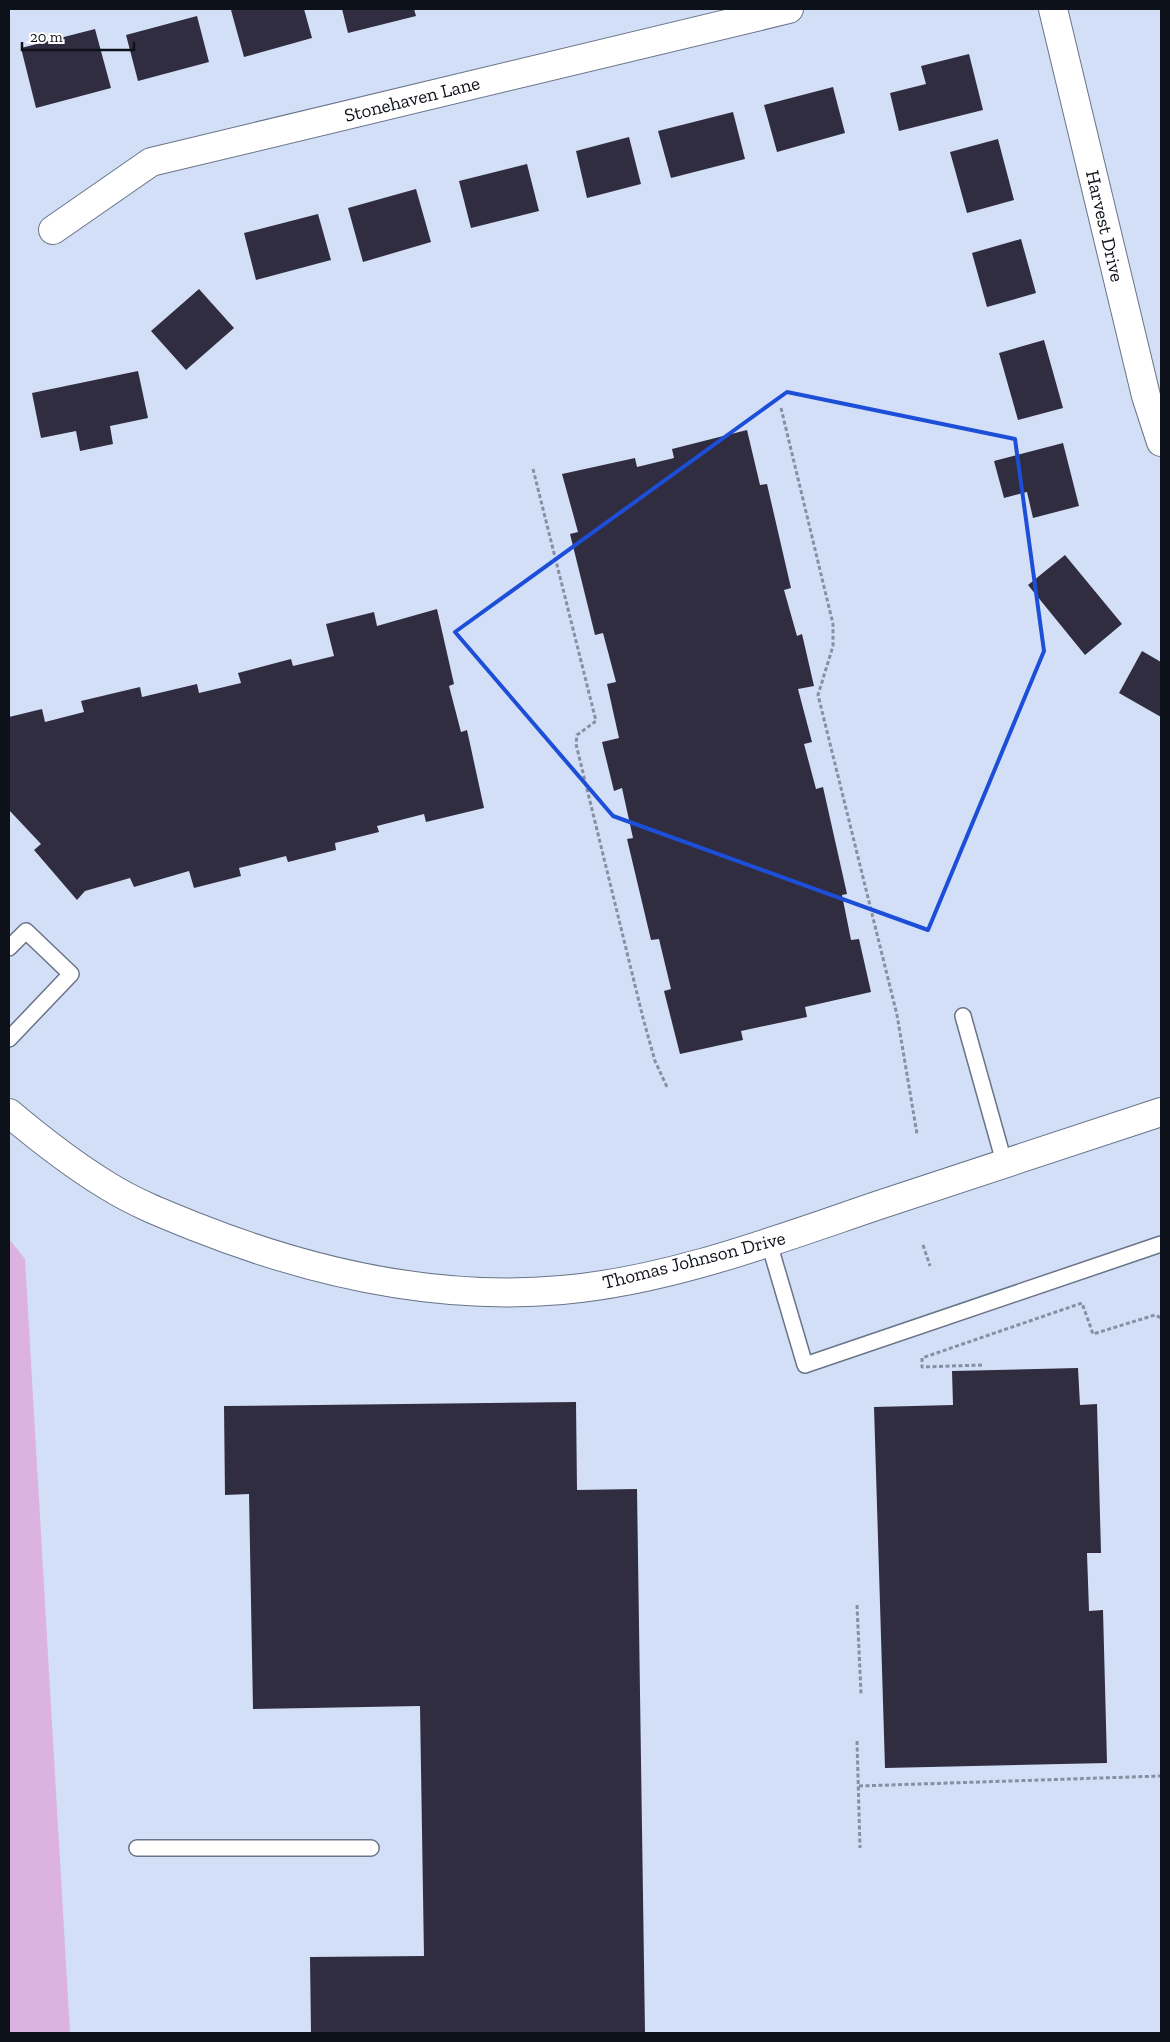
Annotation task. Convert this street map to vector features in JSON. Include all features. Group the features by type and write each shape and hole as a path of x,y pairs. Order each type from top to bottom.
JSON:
{"street":[{"name":"Stonehaven Lane","path":"53,230 151,162 789,9"},
{"name":"Harvest Drive","path":"1053,9 1146,396 1161,442"},
{"name":"Thomas Johnson Drive","path":"9,1113 108,1186 160,1213 278,1256 357,1277 423,1288 489,1291 562,1290 628,1280 769,1243 1004,1162 1161,1112"}],"lane":[{"path":"9,948 26,931 71,974 9,1039"},
{"path":"963,1016 1004,1162"},
{"path":"769,1243 804,1365 1161,1244"},
{"path":"137,1848 370,1848"}],"path":[{"path":"781,408 832,624 833,646 818,695 896,1015 917,1134"},
{"path":"533,468 596,721 577,735 576,744 643,1018 657,1068 667,1087"},
{"path":"923,1245 930,1266"},
{"path":"982,1365 922,1367 922,1358 1082,1303 1094,1334 1155,1315 1161,1318"},
{"path":"857,1605 861,1694"},
{"path":"857,1741 860,1848"},
{"path":"859,1786 1161,1776"}],"highlighted area":[{"path":"787,392 1015,439 1044,651 928,930 613,816 455,632"}],"shaded area":[{"path":"9,1239 25,1259 70,2033 9,2033"}],"building":[{"path":"304,9 312,38 244,57 231,10"},
{"path":"342,9 414,9 416,16 348,33"},
{"path":"197,16 209,62 138,81 126,35"},
{"path":"95,29 111,88 36,108 21,48"},
{"path":"969,54 983,110 899,131 890,93 926,84 921,66"},
{"path":"833,87 845,133 777,152 764,105"},
{"path":"733,112 745,159 671,178 658,131"},
{"path":"629,137 641,184 587,198 576,151"},
{"path":"998,139 1014,200 967,213 950,152"},
{"path":"527,164 539,211 471,228 459,181"},
{"path":"416,189 431,242 363,262 348,208"},
{"path":"318,214 331,260 256,280 244,233"},
{"path":"1021,239 1036,293 987,307 972,253"},
{"path":"199,289 234,328 186,370 151,331"},
{"path":"1044,340 1063,408 1018,420 999,353"},
{"path":"138,371 148,418 110,426 113,444 80,451 76,431 41,438 32,393"},
{"path":"747,430 760,485 767,484 791,588 784,590 797,636 802,634 814,686 798,689 812,742 804,744 816,789 823,787 847,894 842,895 851,940 859,939 871,992 805,1007 807,1017 741,1031 743,1040 680,1054 664,991 671,989 659,939 651,940 627,839 633,838 622,788 614,791 602,742 619,738 607,684 616,682 603,633 595,635 570,534 578,532 562,474 635,458 637,467 674,458 672,449"},
{"path":"1063,443 1079,506 1033,518 1027,492 1004,498 994,461"},
{"path":"1065,555 1122,624 1085,655 1028,585"},
{"path":"437,609 454,684 449,686 461,732 467,730 484,808 426,822 424,814 377,826 379,832 335,843 336,850 288,862 286,856 239,868 241,876 194,888 189,871 134,887 130,878 85,891 77,900 34,850 41,844 9,810 9,717 42,709 45,722 84,712 81,701 140,687 142,697 197,684 199,693 241,683 238,673 291,659 293,666 334,656 326,624 374,612 377,626"},
{"path":"1142,651 1161,662 1161,717 1119,693"},
{"path":"1078,1368 1080,1405 1097,1404 1101,1553 1087,1553 1089,1611 1103,1610 1107,1763 885,1768 874,1407 953,1405 952,1371"},
{"path":"576,1402 577,1490 637,1489 645,2033 311,2033 310,1957 424,1956 420,1706 253,1709 249,1494 225,1495 224,1406"}]}
